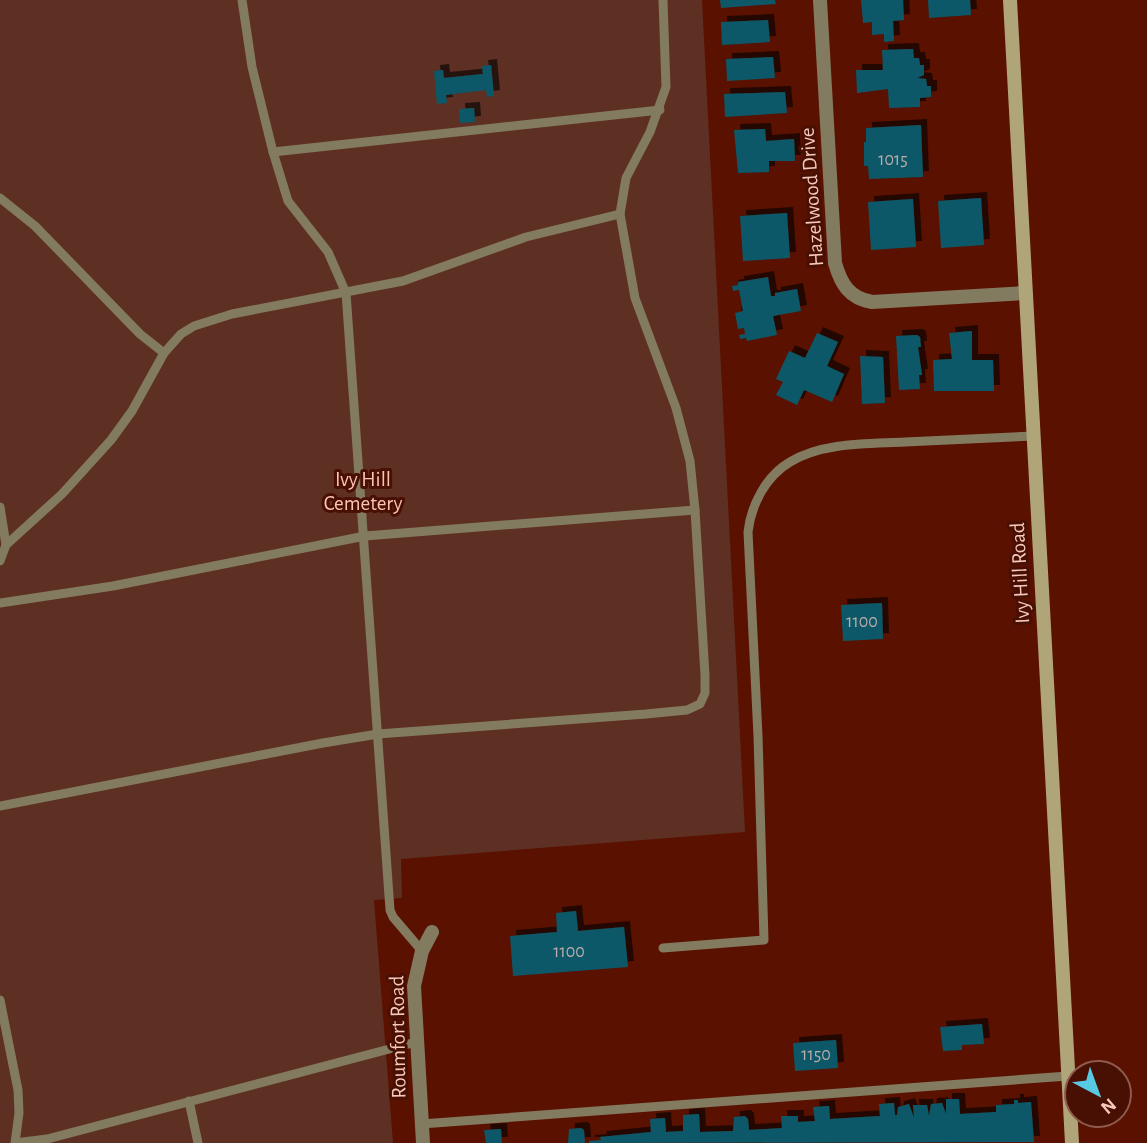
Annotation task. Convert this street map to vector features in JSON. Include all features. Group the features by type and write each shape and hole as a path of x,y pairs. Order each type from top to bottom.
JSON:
{"street":[{"name":"Hazelwood Drive","path":"820,0 835,263 848,292 872,302 1025,293"},
{"name":"Ivy Hill Road","path":"1010,0 1067,1059"},
{"name":"Roumfort Road","path":"423,1143 414,986 422,951 432,932"}],"lane":[{"path":"242,0 252,67 288,201 328,252 346,293 390,910 422,951"},
{"path":"0,806 378,734 646,714 687,710 700,704 705,693 692,477 684,436 635,298 620,214 626,178 660,110 666,86 663,0"},
{"path":"273,152 660,110"},
{"path":"0,198 35,226 140,334 164,353"},
{"path":"0,561 6,545 62,494 111,440 132,411 164,353 181,334 194,326 232,314 402,281 526,237 620,214"},
{"path":"663,948 764,940 748,532 749,517 764,487 790,462 811,452 860,445 1033,436"},
{"path":"0,507 6,545"},
{"path":"0,603 113,586 365,536 695,510"},
{"path":"0,1002 18,1090 19,1113 15,1143 47,1139 416,1042"},
{"path":"421,1124 1063,1076"},
{"path":"189,1101 198,1143"}],"green space":[{"name":"Ivy Hill Cemetery","path":"0,0 702,0 745,832 401,859 402,898 374,900 393,1143 0,1143"}],"building":[{"path":"720,0 775,0 776,4 721,8"},
{"path":"861,0 903,0 904,20 893,21 894,41 884,42 884,34 872,35 872,22 863,23"},
{"path":"928,0 970,0 971,15 929,18"},
{"path":"768,20 770,42 722,45 721,22"},
{"path":"913,49 914,58 919,58 920,65 924,65 924,75 917,78 926,79 927,86 931,86 931,97 920,98 920,107 889,108 888,89 857,93 856,70 883,70 882,50"},
{"path":"773,57 775,78 727,81 726,59"},
{"path":"491,65 494,96 487,97 486,90 446,95 447,103 437,104 434,71 443,70 444,78 483,74 482,66"},
{"path":"785,92 787,113 725,117 724,94"},
{"path":"474,108 475,122 460,123 459,109"},
{"path":"921,125 923,177 869,179 868,166 864,166 866,128"},
{"path":"765,129 766,141 794,139 795,161 769,161 769,172 738,173 734,130"},
{"path":"981,198 984,245 941,248 938,201"},
{"path":"913,199 916,247 871,250 868,202"},
{"path":"787,213 790,258 743,261 740,216"},
{"path":"768,277 771,296 797,289 801,311 773,316 777,335 747,341 746,338 740,339 739,335 745,334 744,328 738,329 735,313 743,311 739,290 733,291 732,286 738,285 738,282"},
{"path":"972,331 972,360 993,360 994,391 934,391 933,360 952,359 949,333"},
{"path":"817,333 838,342 827,366 844,374 832,402 804,390 797,405 776,395 783,382 776,379 789,351 805,358"},
{"path":"896,336 920,337 921,347 918,347 922,375 919,375 920,389 899,390"},
{"path":"860,356 883,357 885,403 862,404"},
{"path":"882,603 883,639 843,641 841,605"},
{"path":"576,911 578,931 624,927 628,967 513,976 510,936 557,932 556,913"},
{"path":"982,1024 984,1044 962,1045 962,1050 943,1051 940,1027"},
{"path":"836,1040 838,1068 795,1071 793,1043"},
{"path":"946,1099 959,1099 960,1114 996,1112 996,1105 1014,1104 1014,1100 1018,1100 1018,1103 1031,1102 1034,1142 589,1143 601,1140 600,1137 651,1132 650,1119 665,1118 666,1132 683,1131 683,1115 699,1114 700,1132 733,1131 734,1117 745,1116 749,1130 782,1128 781,1116 798,1116 798,1122 815,1121 813,1107 829,1106 830,1119 880,1116 879,1104 894,1103 897,1115 898,1107 909,1104 914,1118 913,1105 927,1105 929,1116 931,1104 942,1103 946,1114"},
{"path":"501,1129 502,1143 486,1143 484,1130"},
{"path":"569,1129 584,1130 585,1143 568,1143"}]}
